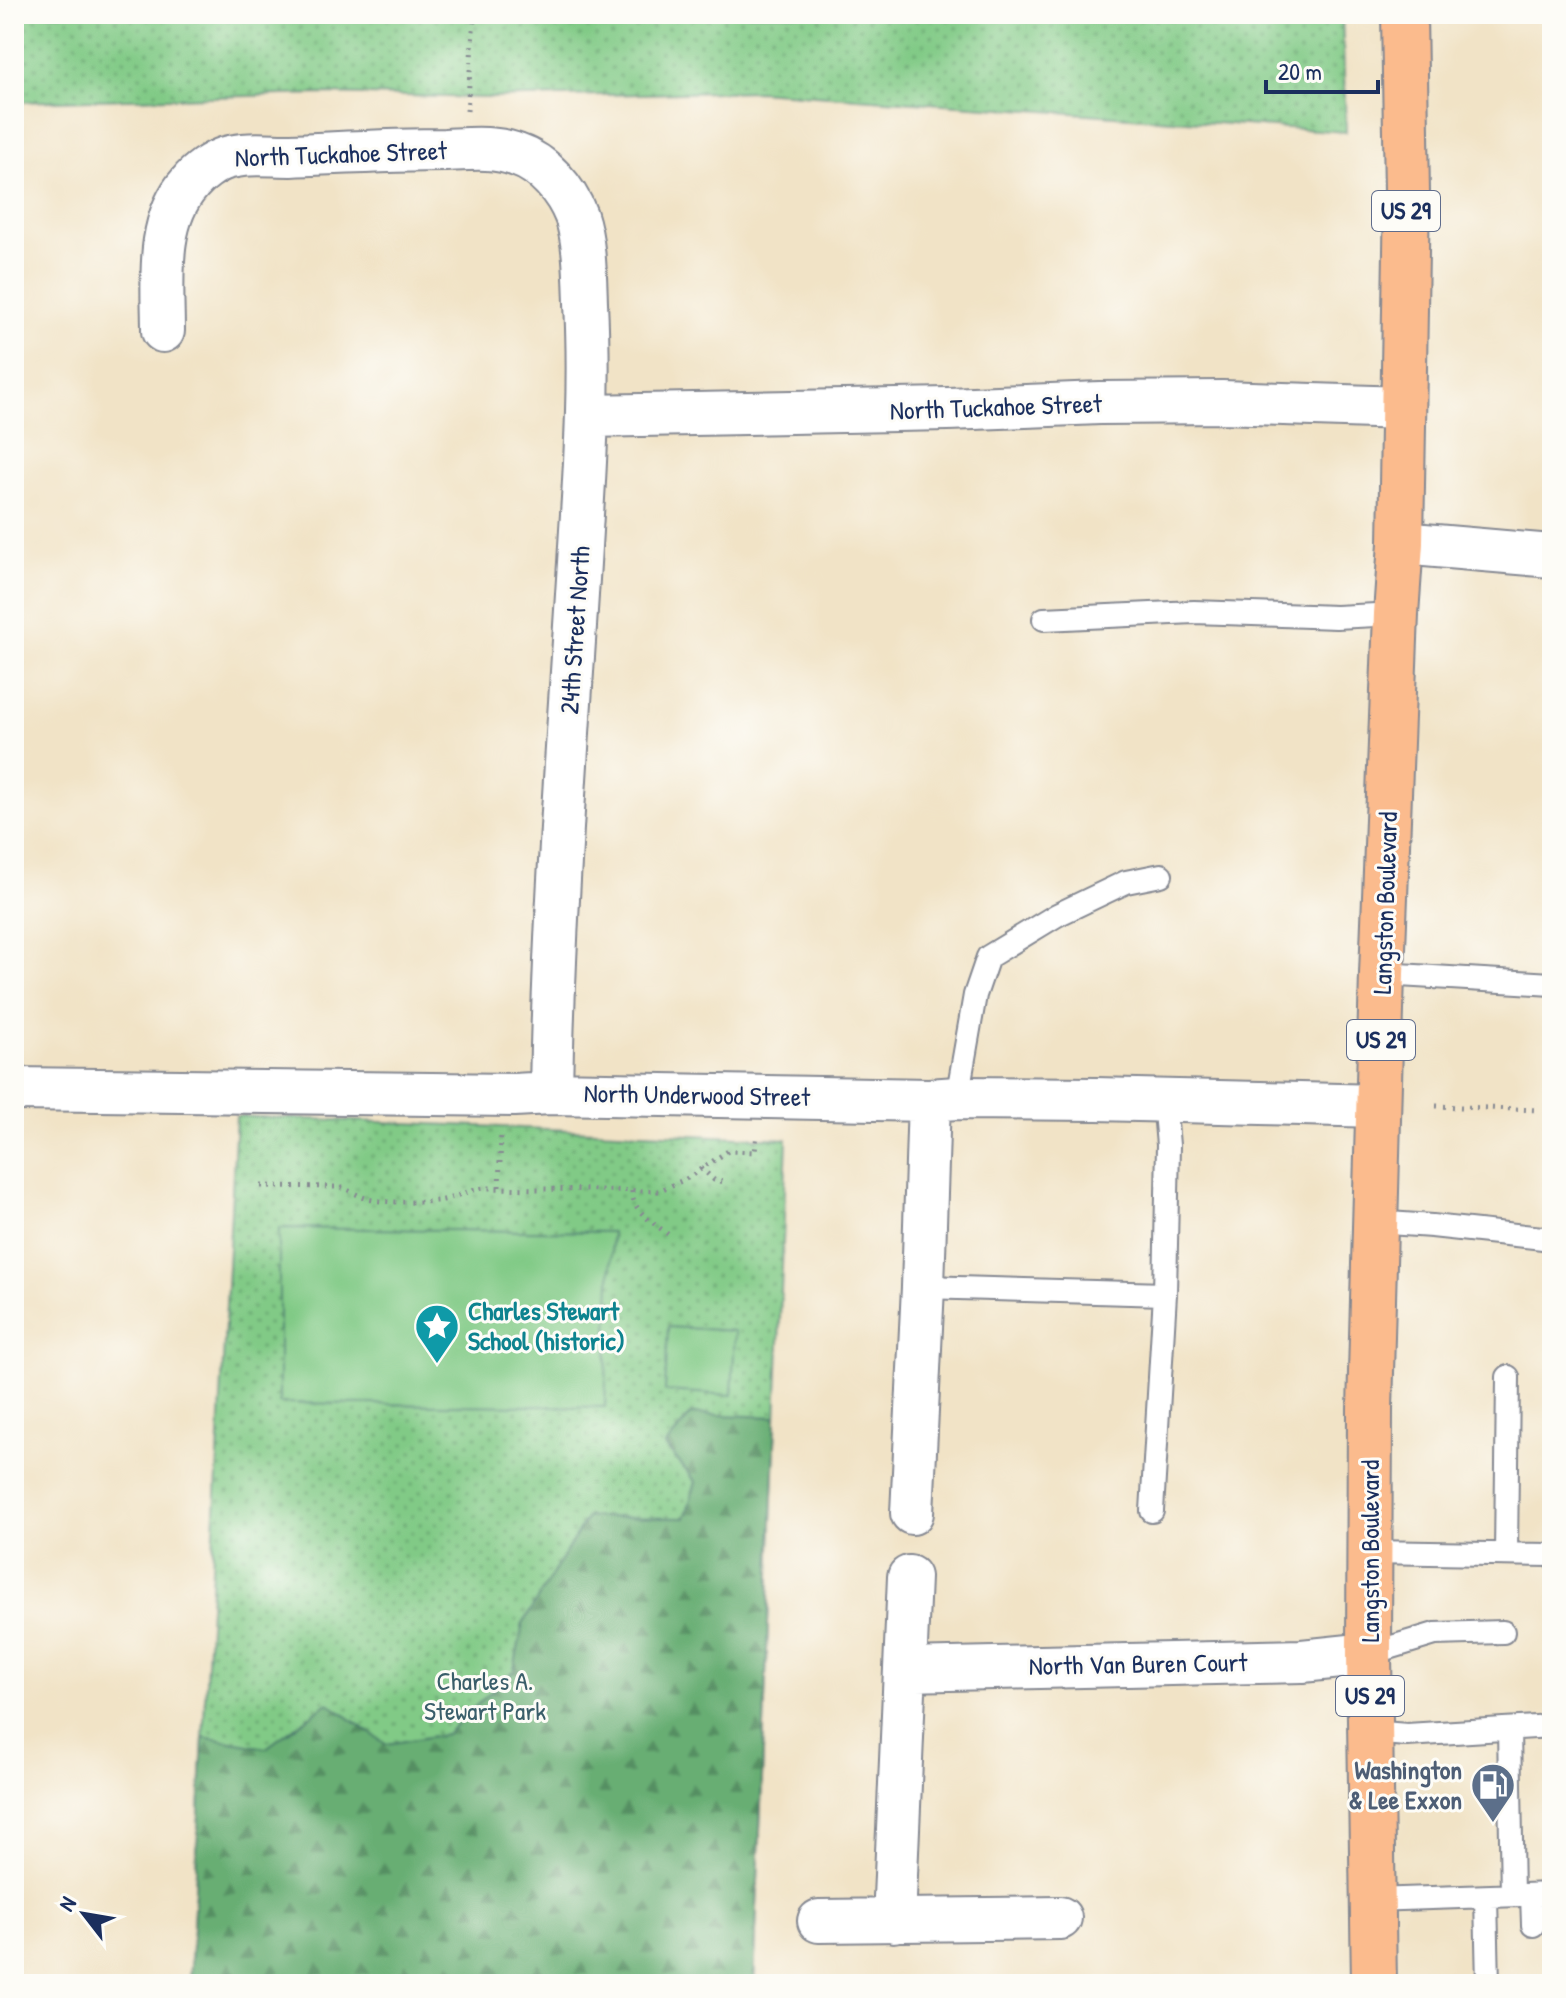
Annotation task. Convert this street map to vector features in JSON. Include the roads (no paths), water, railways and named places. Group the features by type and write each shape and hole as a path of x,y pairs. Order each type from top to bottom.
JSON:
{"main road":[{"name":"Langston Boulevard","path":"1374,1984 1369,1654 1370,1409 1382,974 1401,543 1407,193 1404,14"}],"street":[{"name":"North Tuckahoe Street","path":"163,331 164,250 169,223 189,184 221,159 241,155 492,149 525,157 550,176"},
{"name":"24th Street North","path":"550,176 574,211 578,226 585,282 588,416 556,933 551,1093"},
{"name":"North Tuckahoe Street","path":"588,416 1100,403 1403,408"},
{"path":"1401,543 1552,556"},
{"name":"North Underwood Street","path":"14,1089 551,1093 1379,1106"},
{"path":"912,1513 923,1287 943,1099"},
{"path":"894,1921 909,1577"},
{"name":"North Van Buren Court","path":"906,1670 1302,1661 1369,1654"},
{"path":"819,1921 1060,1918"}],"lane":[{"path":"1044,619 1194,612 1336,617 1396,614"},
{"path":"943,1099 988,957 1057,915 1126,882 1161,875"},
{"path":"1382,974 1552,984"},
{"path":"1152,1511 1165,1294 1168,1145 1164,1101"},
{"path":"1374,1222 1552,1239"},
{"path":"923,1287 1165,1294"},
{"path":"1506,1554 1508,1377"},
{"path":"1370,1552 1552,1555"},
{"path":"1369,1654 1435,1634 1503,1632"},
{"path":"1370,1732 1407,1735 1552,1726"},
{"path":"1509,1729 1532,1895 1533,1925"},
{"path":"1372,1900 1532,1895"},
{"path":"1486,1897 1488,1984"}],"place":[{"name":"Charles Stewart School (historic)","path":"437,1365"},
{"name":"Washington & Lee Exxon","path":"1493,1824"}],"park label":[{"name":"Charles A. Stewart Park","path":"485,1696"}]}
